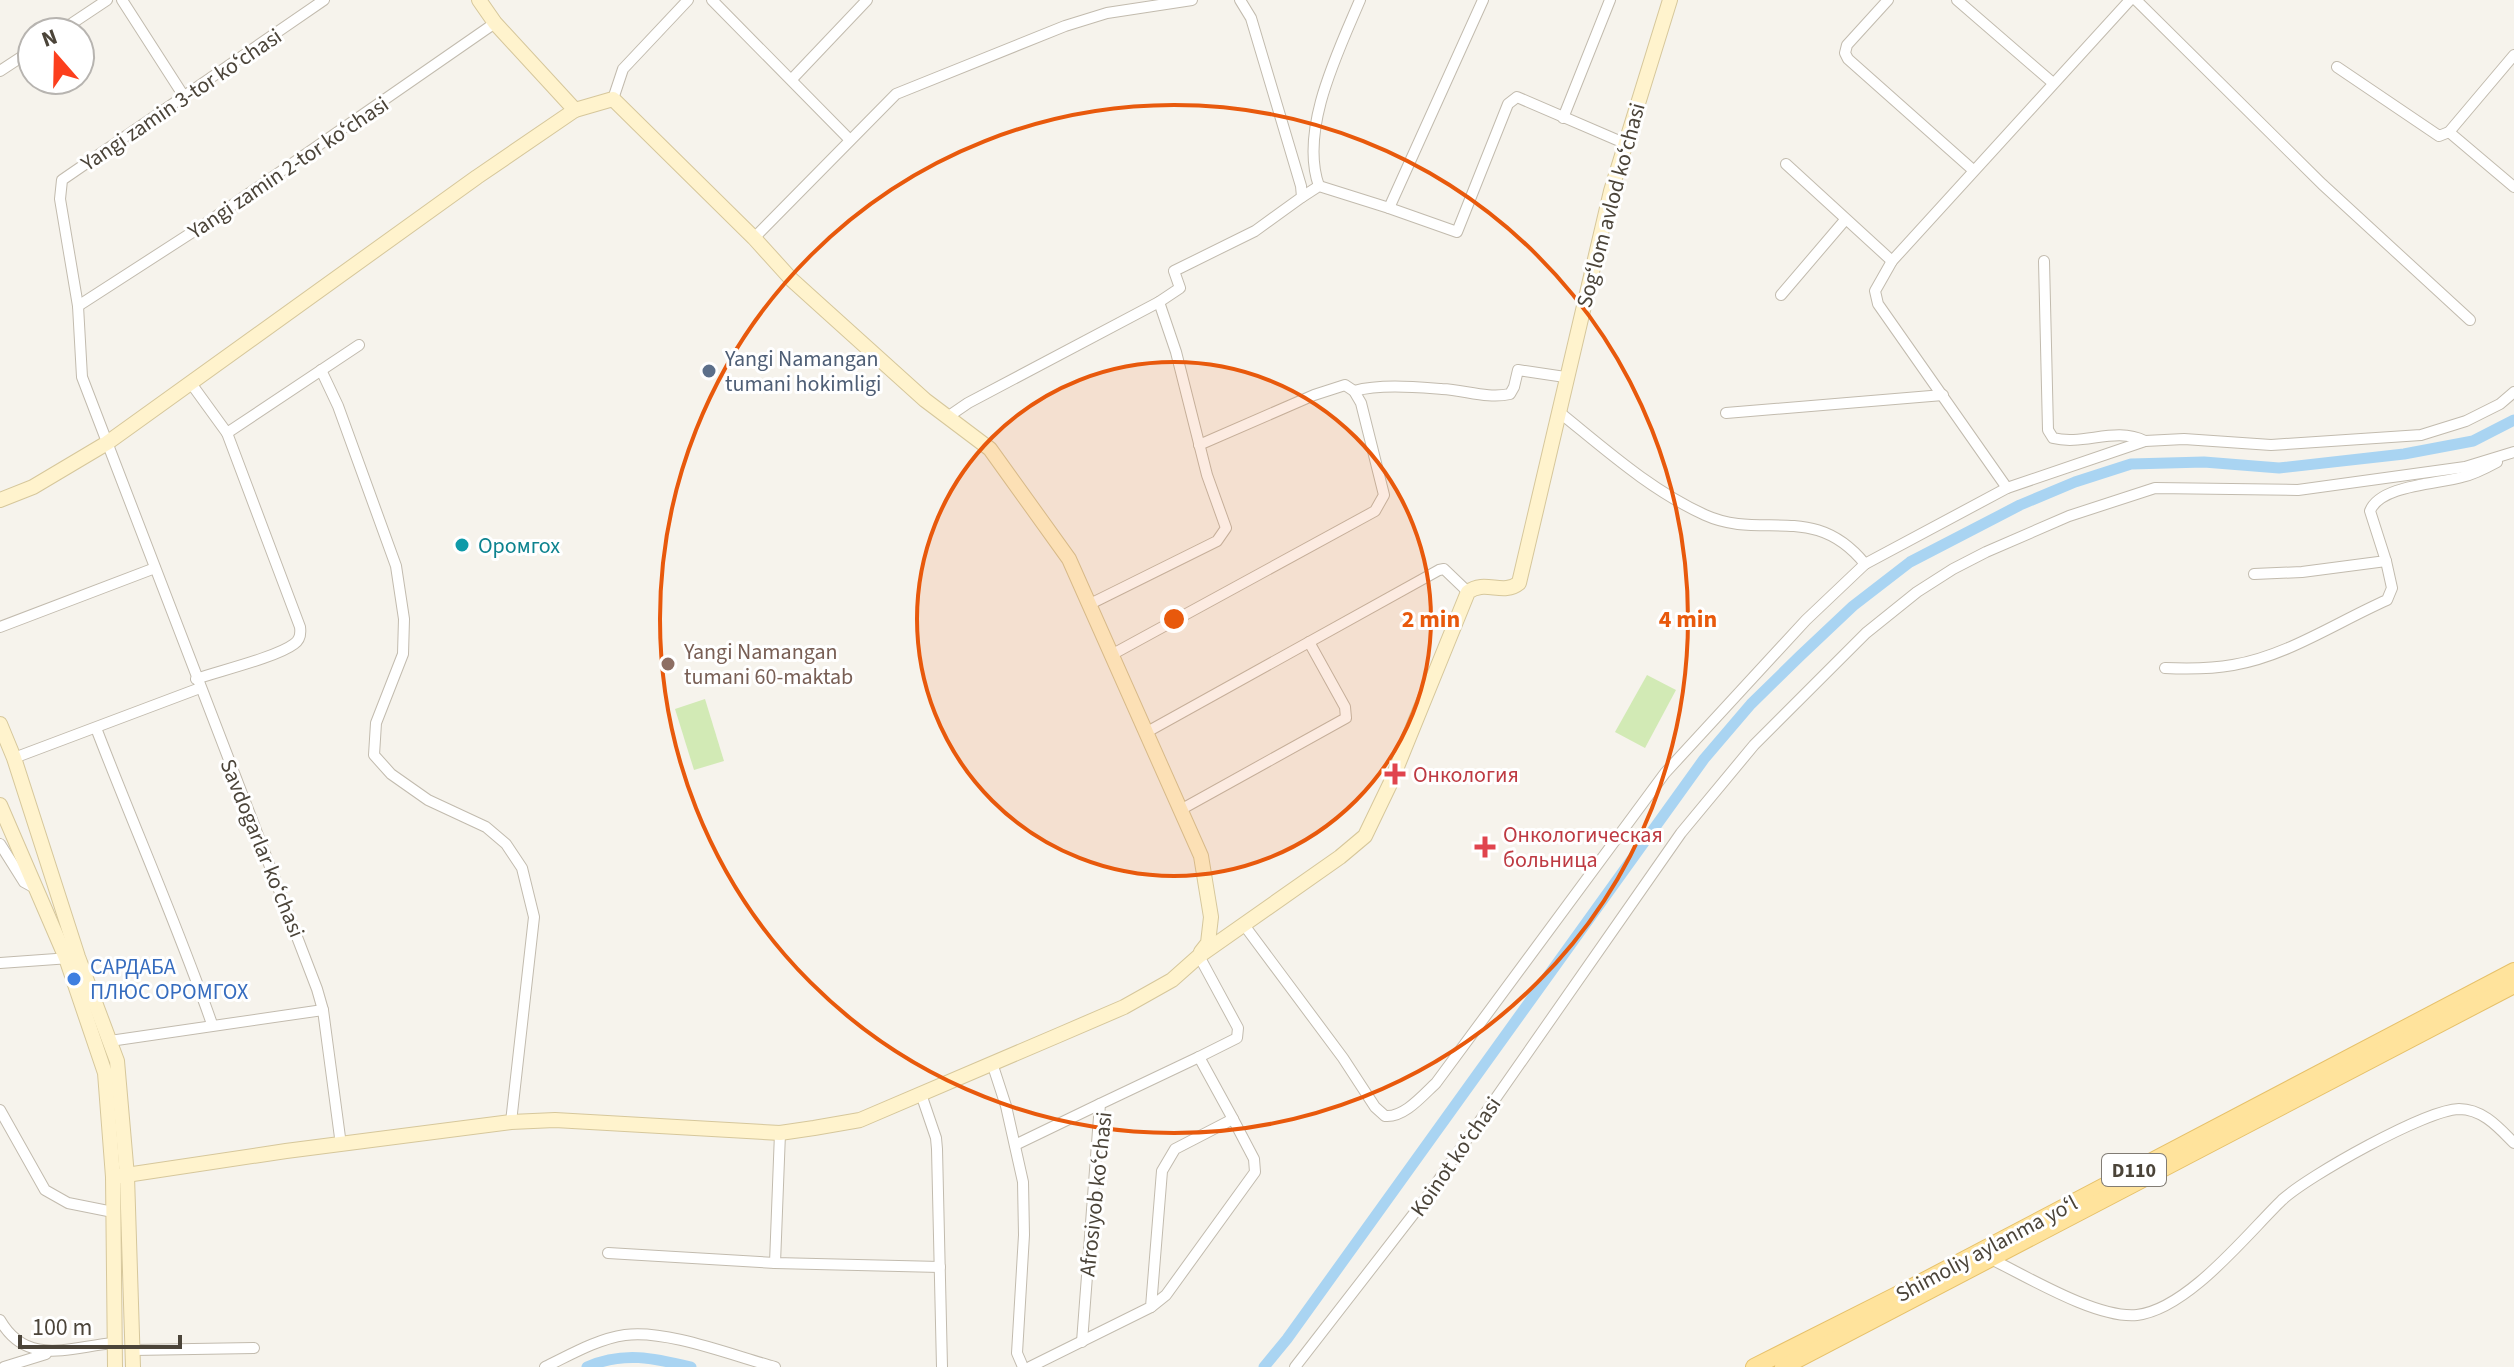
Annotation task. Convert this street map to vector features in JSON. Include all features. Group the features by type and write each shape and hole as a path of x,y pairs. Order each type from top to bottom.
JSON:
{"main road":[{"name":"Shimoliy aylanma yoʻl","path":"1783,1367 1991,1259 2372,1053 2514,971"},
{"name":"Shimoliy aylanma yoʻl","path":"1754,1367 2372,1053 2514,985"}],"street":[{"path":"83,16 107,0"},
{"path":"122,0 185,98"},
{"name":"Yangi zamin 3-tor koʻchasi","path":"107,443 82,377 78,306 60,199 62,180 324,0"},
{"path":"479,0 495,23 575,110"},
{"path":"613,99 623,69 688,0"},
{"path":"712,0 850,140"},
{"path":"792,79 867,0"},
{"path":"1107,13 1112,0"},
{"path":"754,238 896,94 1065,26 1107,13 1192,0"},
{"path":"1240,0 1251,18 1302,197"},
{"path":"1319,186 1312,166 1325,82 1360,0"},
{"path":"1389,208 1483,0"},
{"path":"1563,118 1610,0"},
{"name":"Sogʻlom avlod koʻchasi","path":"1468,592 1483,585 1506,589 1519,583 1565,377 1624,143 1670,0"},
{"path":"1888,0 1847,45 1845,53 1848,59 1973,170"},
{"path":"1957,0 2053,83"},
{"path":"2007,488 1875,298 1878,283 1892,261 1973,170 2133,0 2290,153 2470,320"},
{"name":"Yangi zamin 2-tor koʻchasi","path":"78,306 205,224 495,23"},
{"path":"2337,67 2435,135 2449,132 2514,55"},
{"path":"1319,186 1457,232 1512,99 1521,97 1624,143"},
{"path":"0,500 33,487 107,443 575,110 613,99"},
{"path":"613,99 754,238 792,280 849,333 925,400 990,449 1069,559 1201,856 1211,917 1208,943 1199,956"},
{"path":"2449,132 2514,187"},
{"path":"1786,164 1892,261"},
{"path":"949,416 1159,302 1180,288 1174,271 1255,231 1319,186"},
{"path":"1781,295 1845,220"},
{"path":"2044,261 2048,430 2053,438 2064,441 2130,434 2145,441"},
{"path":"1090,604 1198,551 1223,535 1225,522 1199,445 1176,352 1159,302"},
{"path":"227,433 359,345"},
{"path":"321,370 338,406 396,566 404,619 403,654 376,723 374,755 391,774 428,800 486,827 506,844 522,868 534,917 511,1122"},
{"path":"1354,391 1367,387 1443,389 1497,396 1510,394 1518,370 1565,377"},
{"path":"14,758 96,728 278,652 297,643 301,636 291,600 227,433 190,382"},
{"path":"1113,654 1375,511 1384,495 1361,403 1354,391 1345,385 1333,387 1199,445"},
{"path":"1244,925 1343,1058 1375,1107 1385,1116 1395,1115 1419,1099 1443,1075 1665,773 1806,620 1865,564 2007,488 2145,441 2184,439 2271,445 2421,435 2466,421 2500,404 2514,392"},
{"path":"1726,413 1943,395"},
{"path":"1559,412 1656,489 1716,520 1791,524 1821,531 1850,546 1865,564"},
{"name":"Savdogarlar koʻchasi","path":"107,443 304,952 323,1010 341,1145"},
{"path":"2165,668 2197,669 2234,665 2260,658 2387,600 2392,588 2370,511 2378,499 2412,487 2462,478 2514,453"},
{"name":"Koinot koʻchasi","path":"1295,1367 1426,1198 1681,833 1754,745 1866,633 1917,592 1953,569 2069,516 2155,488 2298,490 2465,467 2514,453"},
{"path":"2254,574 2302,572 2386,561"},
{"path":"0,627 155,568"},
{"path":"120,1176 511,1122 555,1120 780,1133 860,1120 1124,1007 1172,980 1199,956 1365,836 1390,784 1468,592 1444,569 1439,570 1147,732"},
{"path":"1182,809 1346,718 1345,707 1309,642"},
{"path":"0,724 14,758 105,1073 120,1176 113,1212 115,1367"},
{"path":"96,728 137,834 179,929 212,1024"},
{"path":"0,805 117,1061 120,1176 133,1367"},
{"path":"0,844 24,882 37,889"},
{"name":"Afrosiyob koʻchasi","path":"1082,1342 1100,1104 1233,1040 1239,1032 1199,956"},
{"path":"0,963 72,958"},
{"path":"110,1041 323,1010"},
{"path":"1030,1367 1151,1307 1166,1295 1255,1172 1254,1159 1199,1057"},
{"path":"992,1063 1023,1182 1025,1204 1017,1353 1023,1367"},
{"path":"921,1094 936,1138 942,1367"},
{"path":"1015,1145 1100,1104"},
{"path":"1991,1259 2106,1312 2140,1315 2173,1301 2197,1284 2284,1199 2309,1179 2406,1128 2443,1112 2459,1109 2482,1115 2514,1143"},
{"path":"0,1110 45,1190 68,1203 113,1212"},
{"path":"1151,1307 1162,1171 1175,1149 1233,1119"},
{"path":"775,1263 780,1133"},
{"path":"608,1253 775,1263 940,1267"},
{"path":"0,1320 11,1339 32,1350 48,1353"},
{"path":"545,1367 586,1347 624,1335 644,1334 775,1367"},
{"path":"4,1367 48,1353 114,1343"},
{"path":"133,1350 254,1348"}],"green space":[{"path":"1647,675 1676,690 1645,748 1615,732"},
{"path":"705,699 724,761 694,770 675,709"}],"waterway":[{"path":"1264,1367 1704,759 1751,704 1800,656 1853,606 1910,562 2020,505 2075,482 2131,464 2204,462 2279,468 2404,454 2473,441 2514,420"},
{"path":"587,1367 626,1358 651,1359 691,1367"}],"place":[{"name":"Yangi Namangan tumani hokimligi","path":"709,371"},
{"name":"Оромгох","path":"462,545"},
{"name":"Yangi Namangan tumani 60-maktab","path":"668,664"},
{"name":"Онкология","path":"1395,774"},
{"name":"Онкологическая больница","path":"1485,847"},
{"name":"САРДАБА ПЛЮС ОРОМГОХ","path":"74,979"}]}
